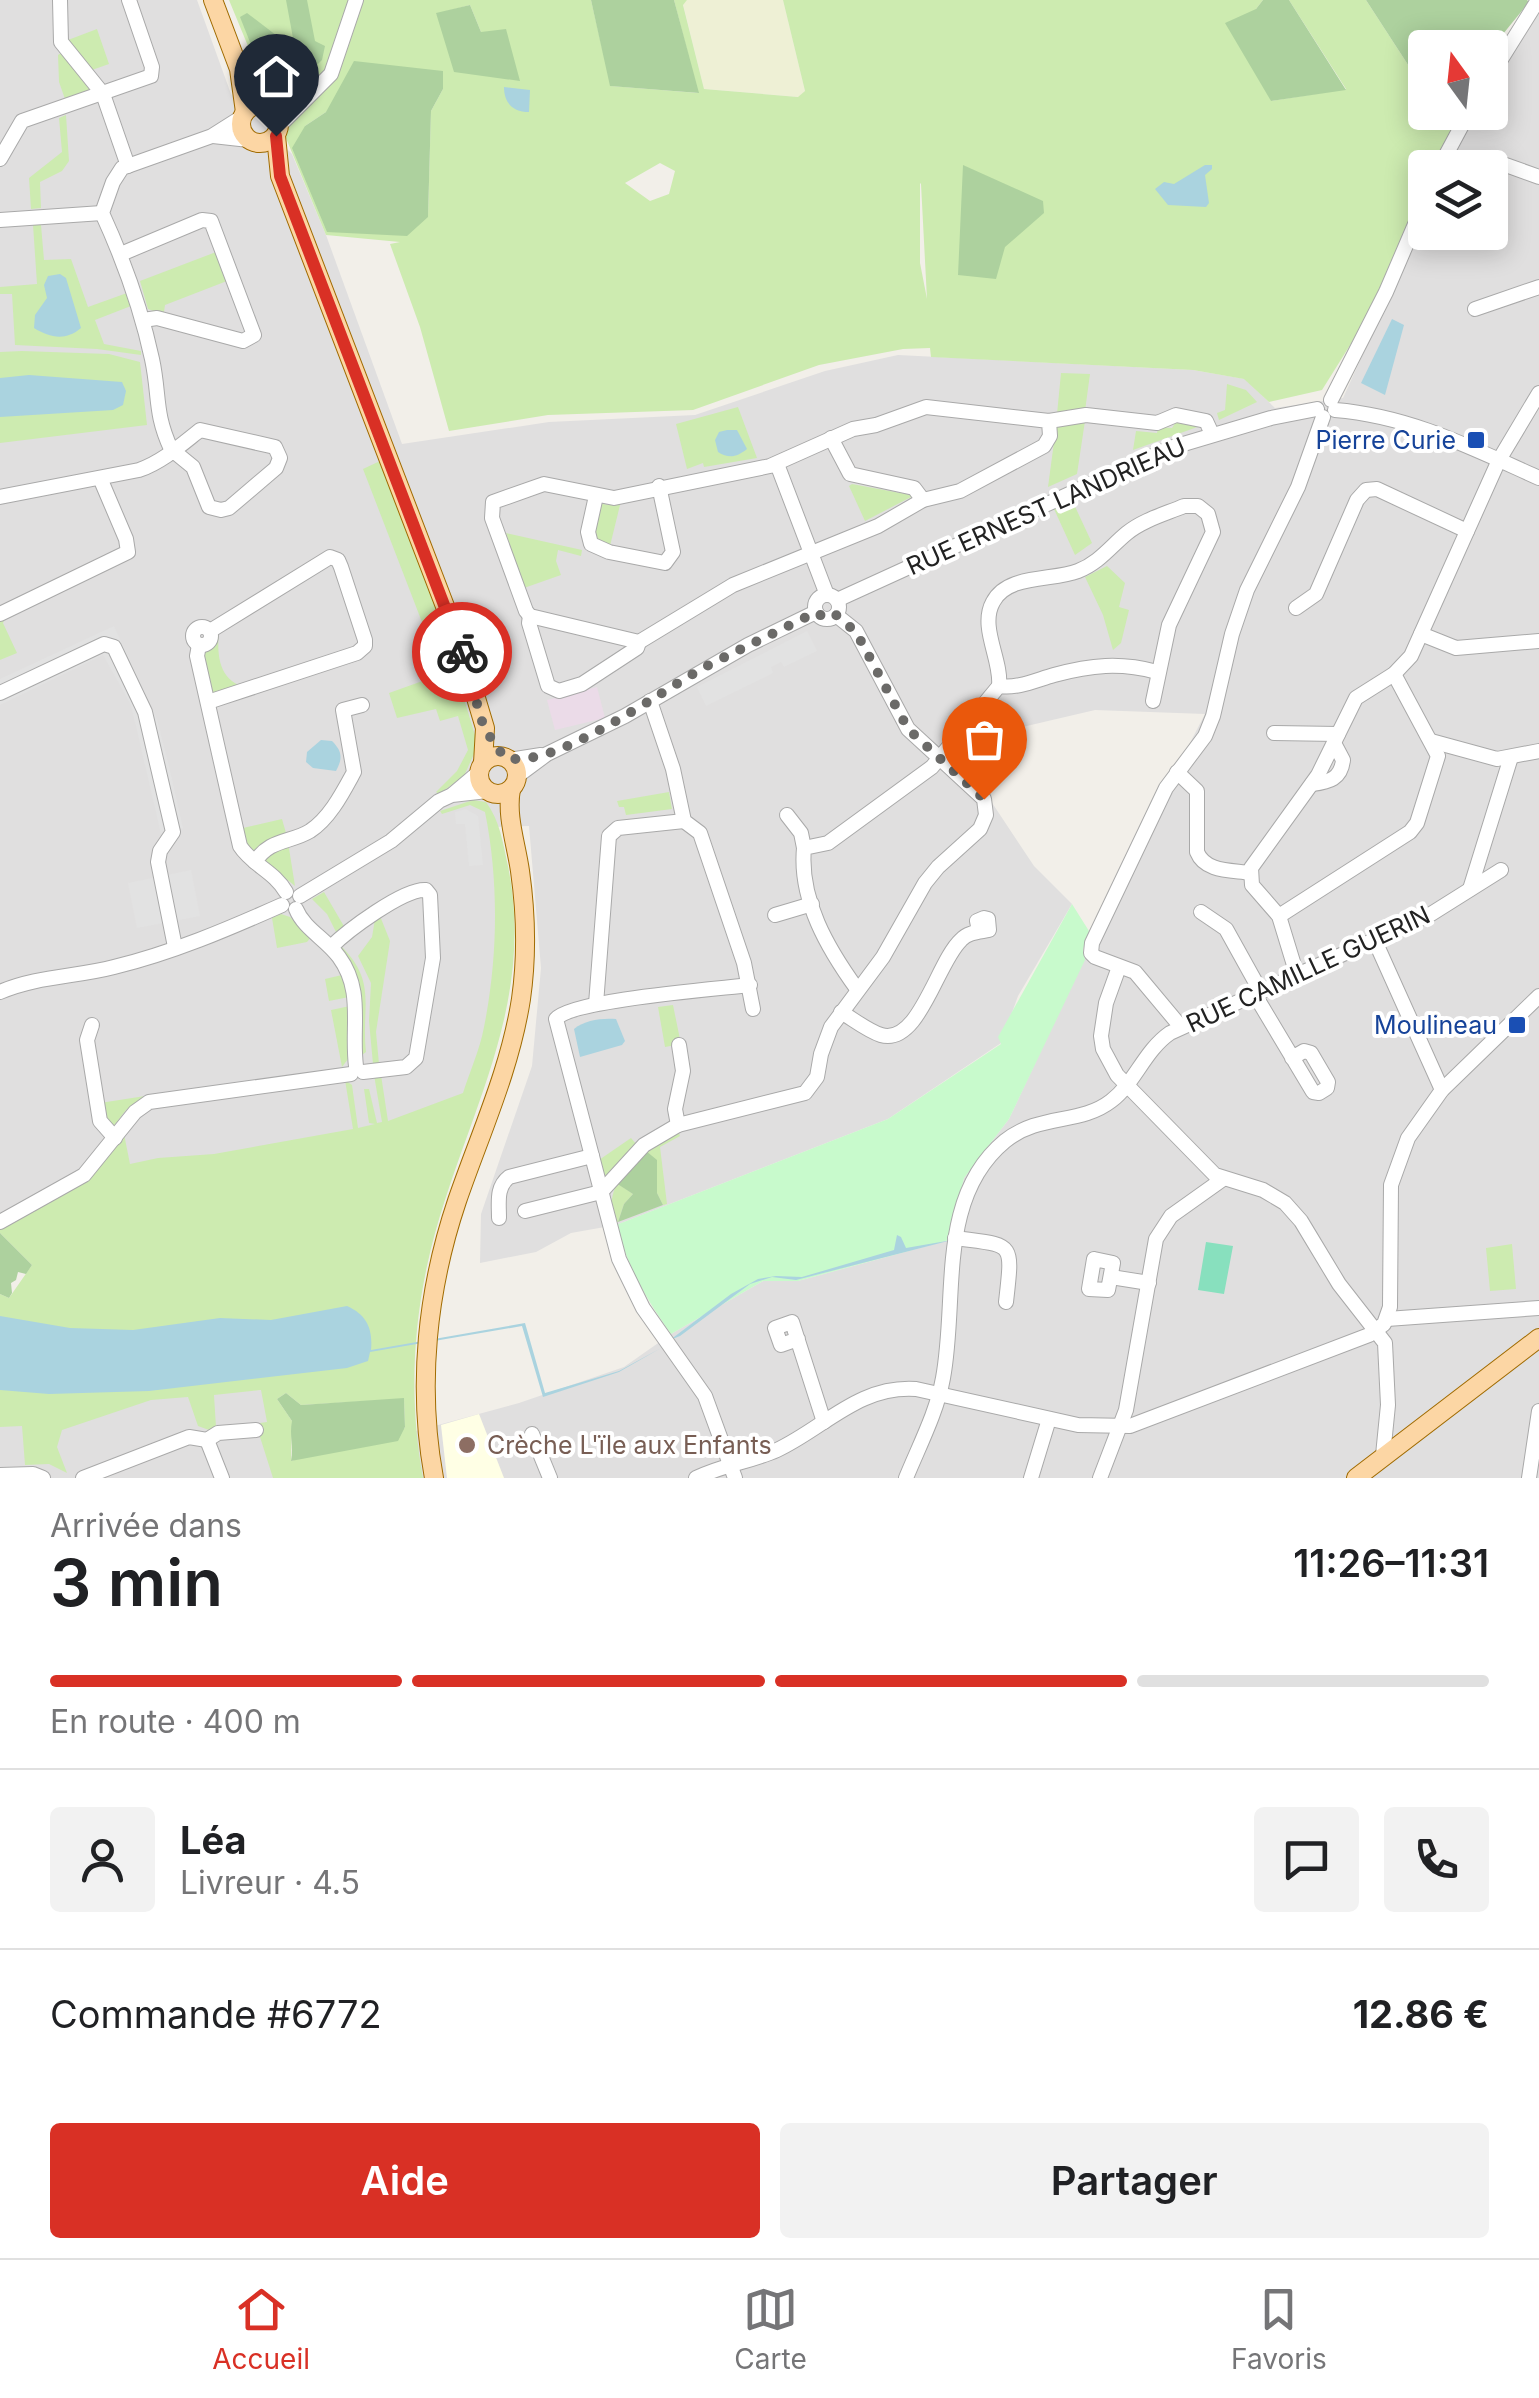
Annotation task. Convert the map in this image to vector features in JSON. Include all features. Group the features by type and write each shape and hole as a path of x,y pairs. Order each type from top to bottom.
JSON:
{"main road":[{"path":"212,0 240,69 266,106 277,114 280,176"},
{"path":"240,69 242,130 280,176 452,623 484,728 510,771 511,828 525,915 522,993 510,1054 452,1218 434,1293 426,1392 434,1478"},
{"path":"243,115 250,108 266,106"},
{"path":"253,142 268,142 278,130"},
{"path":"484,728 480,780 511,828"},
{"path":"481,768 492,757 510,771"},
{"path":"490,792 510,771"},
{"path":"1356,1478 1377,1466 1539,1338"}],"street":[{"path":"60,0 61,42 103,94 128,166"},
{"path":"0,160 22,121 153,73 129,0"},
{"path":"278,130 336,63 356,0"},
{"path":"1508,48 1538,0"},
{"path":"266,106 290,104 312,94"},
{"path":"0,497 156,464 171,449 200,430 275,447 280,458 276,468 229,508 210,507 193,467 171,449 156,407 153,361 143,320 121,254 102,213 117,172 212,136 243,115"},
{"path":"212,136 253,142"},
{"path":"1508,165 1539,177"},
{"path":"0,220 102,213"},
{"path":"121,254 202,220 211,221 254,335 243,341 157,318 143,320"},
{"path":"1180,1027 1134,972 1095,957 1092,943 1166,788 1210,725 1247,590 1298,487 1326,409 1408,240"},
{"path":"1475,309 1539,287"},
{"path":"1297,975 1278,916 1256,891 1250,873 1254,860 1312,784 1338,776 1342,760 1336,738 1356,698 1394,674 1410,656 1500,460 1539,393"},
{"path":"639,642 530,616 492,518 494,502 500,496 544,484 614,498 773,465 831,438 926,407 1050,421 1086,415 1157,423 1176,415 1206,420 1212,434"},
{"path":"1326,409 1377,414 1413,424 1539,478"},
{"name":"RUE ERNEST LANDRIEAU","path":"510,771 650,701 702,669 827,604 1122,467 1212,434 1326,409"},
{"path":"530,616 548,686 559,691 582,684 637,648 639,642 732,584 878,526 923,500 960,491 1044,446 1050,436 1050,421"},
{"path":"831,438 850,474 914,488 923,500"},
{"path":"525,1212 601,1192 644,1145 678,1125 804,1093 817,1077 823,1048 841,1012 883,957 924,883 976,835 985,820 984,799 908,729 856,632 827,604 773,465"},
{"path":"0,614 128,552 126,538 100,478"},
{"path":"596,496 588,532 591,544 609,552 665,562 673,552 660,486"},
{"path":"1296,608 1316,594 1357,500 1366,490 1377,489 1468,530"},
{"path":"804,848 828,842 940,759 999,686 989,621 991,606 999,594 1021,582 1083,569 1132,530 1192,505 1208,514 1213,532 1172,615 1153,701"},
{"path":"208,702 357,653 365,646 338,560 330,557 210,631 202,627 194,632 194,642 200,645 197,656 240,846 276,877 302,921 344,964 356,1001 356,1067"},
{"path":"1422,634 1456,648 1539,641"},
{"path":"0,693 104,644 114,647 145,712 165,794 173,834 160,851 158,862 175,948"},
{"path":"999,686 1015,686 1108,664 1127,664 1157,672"},
{"path":"1278,916 1414,828 1437,762 1432,740 1394,674"},
{"path":"650,701 678,785 684,821"},
{"path":"256,862 266,848 309,832 328,814 354,772 343,710 362,706"},
{"path":"1274,733 1336,738"},
{"path":"1432,740 1498,759 1539,751"},
{"path":"1470,890 1511,757"},
{"path":"0,992 32,980 123,965 291,901 356,864 452,795 481,768"},
{"path":"1177,772 1197,791 1200,861 1250,873"},
{"path":"452,795 490,792"},
{"path":"787,815 801,834 804,869 824,940 857,990"},
{"path":"596,1004 610,836 622,828 684,821 700,833 750,985 753,1009"},
{"name":"RUE CAMILLE GUERIN","path":"906,1478 939,1394 945,1365 955,1238 964,1198 974,1174 1003,1143 1036,1123 1095,1111 1122,1092 1154,1046 1180,1027 1431,914 1500,870"},
{"path":"0,1222 84,1175 142,1106 156,1100 356,1067 406,1066 416,1058 433,958 430,895 426,890 413,891 347,932 331,947"},
{"path":"775,915 812,904"},
{"path":"1202,912 1226,929 1292,1058"},
{"path":"841,1012 880,1035 894,1036 909,1030 947,958 963,937 979,931"},
{"path":"1375,941 1442,1090"},
{"path":"1119,967 1106,1003 1101,1036 1117,1075 1128,1082 1198,1160 1223,1179 1262,1190 1285,1203 1339,1284 1382,1325"},
{"path":"732,1472 705,1396 627,1279 557,1024 558,1016 596,1004 750,985"},
{"path":"1377,1466 1388,1405 1382,1325 1392,1296 1390,1219 1394,1172 1416,1123 1442,1090 1539,996"},
{"path":"92,1026 87,1040 100,1121 116,1138"},
{"path":"678,1125 675,1110 684,1071 679,1045"},
{"path":"499,1218 499,1191 509,1177 592,1156"},
{"path":"1100,1478 1126,1410 1156,1239 1166,1222 1223,1179"},
{"path":"955,1238 1006,1247 1011,1261 1006,1302"},
{"path":"1111,1277 1149,1282"},
{"path":"696,1478 732,1472 854,1402 890,1388 916,1388 1049,1419 1120,1426 1155,1418 1382,1325 1539,1308"},
{"path":"798,1340 824,1422"},
{"path":"1529,1478 1539,1411"},
{"path":"1031,1478 1049,1419"},
{"path":"83,1478 189,1437 207,1440 218,1433 256,1430"},
{"path":"532,1434 550,1478"},
{"path":"207,1440 222,1478"},
{"path":"0,1475 33,1474 43,1478"}],"shaded area":[{"path":"0,0 197,0 231,94 292,154 326,235 402,444 549,422 695,415 825,371 898,355 1193,370 1245,379 1275,408 1343,398 1410,250 1508,250 1508,150 1456,150 1466,130 1508,130 1508,57 1539,3 1539,1478 409,1478 405,1434 519,1403 624,1367 671,1334 763,1281 798,1281 949,1240 964,1178 1009,1119 1139,841 1205,714 1095,710 1010,730 961,756 1034,866 1072,904 1018,996 1001,1043 888,1119 616,1225 571,1233 536,1252 480,1263 481,1214 532,1066 541,968 529,826 492,827 498,923 487,1036 466,1096 391,1125 0,1234"},
{"path":"687,0 783,0 805,91 799,97 704,89 683,4"},
{"path":"114,626 157,719 183,828 161,834 131,705 103,655 0,705 0,679"},
{"path":"807,631 817,651 784,667 781,662 771,667 773,673 706,706 697,687"},
{"path":"597,687 605,718 555,730 547,700"},
{"path":"466,809 478,816 483,865 469,866 465,824 456,824 455,812"},
{"path":"191,870 200,916 137,928 128,883"},
{"path":"263,1390 286,1478 0,1478 0,1399"},
{"name":"Crèche L'ïle aux Enfants","path":"479,1414 504,1478 447,1478 441,1425"}],"green space":[{"path":"229,0 591,0 611,86 698,93 674,0 687,0 683,5 704,89 798,97 805,91 783,0 1263,0 1256,9 1271,101 1346,89 1289,0 1366,0 1408,65 1408,130 1453,130 1443,150 1408,150 1408,226 1372,310 1322,390 1269,402 1244,379 1193,370 931,357 930,348 903,349 819,365 693,410 548,415 449,431 420,327 390,244 400,242 326,235","holes":["470,5 481,32 436,14","443,89 431,111 428,216 305,126 326,112","660,163 675,171 669,194 650,201 625,183","921,184 927,299 920,263"]},
{"path":"286,0 307,0 315,41 325,46 322,60 289,92 267,85 240,17 247,13 289,45 293,38"},
{"path":"591,0 674,0 699,93 610,86"},
{"path":"1263,0 1289,0 1346,90 1271,101 1225,23 1256,9"},
{"path":"1366,0 1529,2 1506,30 1408,30 1408,65"},
{"path":"470,5 481,32 506,29 520,81 454,72 436,13"},
{"path":"97,29 109,64 92,70 68,40"},
{"path":"61,53 91,89 65,99 59,82"},
{"path":"354,61 443,71 443,89 431,111 428,217 407,236 327,232 292,148 305,126 326,112"},
{"path":"66,115 69,161 62,171 40,182 41,208 31,209 29,178 62,152 59,118"},
{"path":"963,165 1043,201 1044,213 1005,247 996,279 958,275"},
{"path":"33,225 41,225 44,260 71,259 88,307 127,293 131,306 95,320 104,344 141,351 141,355 15,345 12,294 0,294 0,287 37,284"},
{"path":"216,252 227,281 165,305 164,312 148,309 140,281"},
{"path":"0,352 109,354 140,362 147,425 0,443"},
{"path":"1061,373 1090,374 1085,411 1057,414"},
{"path":"1227,384 1246,390 1257,402 1219,420 1217,413 1225,410"},
{"path":"738,407 757,458 704,467 703,463 687,469 676,424"},
{"path":"1085,421 1077,474 1048,487 1056,427"},
{"path":"1176,422 1203,425 1133,450 1136,431 1157,433 1158,427 1172,428"},
{"path":"380,461 440,620 478,745 464,776 439,794 436,792 457,771 468,750 458,716 440,721 436,709 397,718 389,693 442,674 363,469"},
{"path":"849,486 913,496 865,521"},
{"path":"1072,500 1092,543 1075,555 1054,509"},
{"path":"621,501 610,546 594,542 597,503"},
{"path":"506,533 582,550 581,556 558,550 556,561 561,575 524,588"},
{"path":"1107,566 1125,583 1119,607 1129,610 1121,643 1113,650 1103,615 1085,577"},
{"path":"7,613 3,623 17,653 0,660 0,618"},
{"path":"219,631 223,669 239,685 212,696 202,652 213,644"},
{"path":"669,792 672,809 626,815 617,801"},
{"path":"473,800 486,802 503,841 514,921 512,972 503,1022 440,1215 422,1292 415,1398 423,1478 273,1478 260,1437 260,1423 267,1422 261,1390 214,1395 216,1427 209,1430 198,1426 188,1397 151,1400 62,1430 57,1447 67,1473 49,1464 25,1465 22,1426 0,1427 0,1294 9,1298 32,1265 0,1233 0,1227 77,1184 124,1134 130,1164 214,1154 353,1129 345,1080 352,1085 358,1128 375,1124 369,1123 364,1089 369,1089 377,1123 382,1122 374,1075 381,1075 388,1121 463,1093 480,1044 489,1001 495,919 493,865 485,812 470,805 442,814 440,811","holes":["286,1393 301,1405 404,1399 405,1428 291,1461 292,1421 277,1399"]},
{"path":"282,819 286,833 252,851 243,828"},
{"path":"288,842 295,886 263,860"},
{"path":"324,892 345,928 338,936 327,914 312,899"},
{"path":"1072,904 1089,931 1083,949 1085,960 1009,1119 964,1178 949,1240 798,1281 763,1281 671,1334 639,1282 616,1225 888,1119 1001,1044 998,1037"},
{"path":"281,914 290,917 311,937 307,942 277,948 272,918"},
{"path":"380,916 390,941 376,1032 379,1064 373,1064 371,983 358,956 372,937 375,919"},
{"path":"340,945 352,958 364,983 366,1052 362,1055"},
{"path":"342,975 349,997 329,1001 325,979"},
{"path":"673,1005 681,1044 665,1047 658,1007"},
{"path":"350,1006 348,1059 342,1067 331,1010"},
{"path":"145,1096 126,1110 113,1127 108,1125 100,1103"},
{"path":"677,1128 680,1136 660,1147 667,1204 663,1205 657,1193 657,1160 618,1182 628,1167"},
{"path":"631,1138 637,1145 606,1178 599,1160"},
{"path":"646,1151 657,1160 657,1193 663,1205 618,1222 624,1204 633,1194 616,1183"},
{"path":"618,1183 633,1194 624,1204 618,1222 613,1223 611,1206"},
{"path":"0,1233 32,1265 26,1274 18,1272 11,1283 9,1298 0,1294"},
{"path":"1206,1242 1233,1246 1224,1294 1198,1290"},
{"path":"1512,1244 1516,1289 1490,1291 1486,1248"},
{"path":"286,1393 301,1405 404,1398 405,1427 398,1441 291,1461 292,1421 277,1399"}],"water":[{"path":"504,87 530,90 529,112 510,106"},
{"path":"1205,165 1212,165 1205,175 1209,203 1206,207 1168,205 1155,189 1164,182 1174,184"},
{"path":"60,274 66,278 81,328 58,337 34,328 35,315 47,298 44,285 48,276"},
{"path":"1392,319 1404,325 1385,395 1361,383"},
{"path":"29,375 122,382 126,391 123,405 113,410 0,417 0,378"},
{"path":"737,430 747,449 733,456 718,452 715,440 719,432"},
{"path":"321,740 332,741 340,751 336,771 313,768 306,762 307,752"},
{"path":"616,1019 625,1041 622,1045 580,1057 574,1029 594,1020"},
{"path":"897,1235 906,1248 952,1240 796,1280 772,1277 750,1284 670,1340 731,1294 758,1279 776,1276 802,1277 894,1250"},
{"path":"347,1306 367,1324 371,1350 525,1323 545,1393 619,1371 661,1348 619,1372 543,1397 522,1326 370,1352 368,1361 347,1368 149,1391 49,1394 0,1390 0,1316 70,1328 133,1330 220,1318 271,1320"}],"way so far":[{"path":"462,652 484,728 509,760 547,754 626,716 702,669 816,612 826,619 836,615 856,632 908,729 984,799"}],"place":[{"name":"Pierre Curie","path":"1476,440"},
{"name":"Moulineau","path":"1517,1025"},
{"name":"Crèche L'ïle aux Enfants","path":"467,1445"}],"route":[{"path":"276,136 280,176 462,652"}]}
